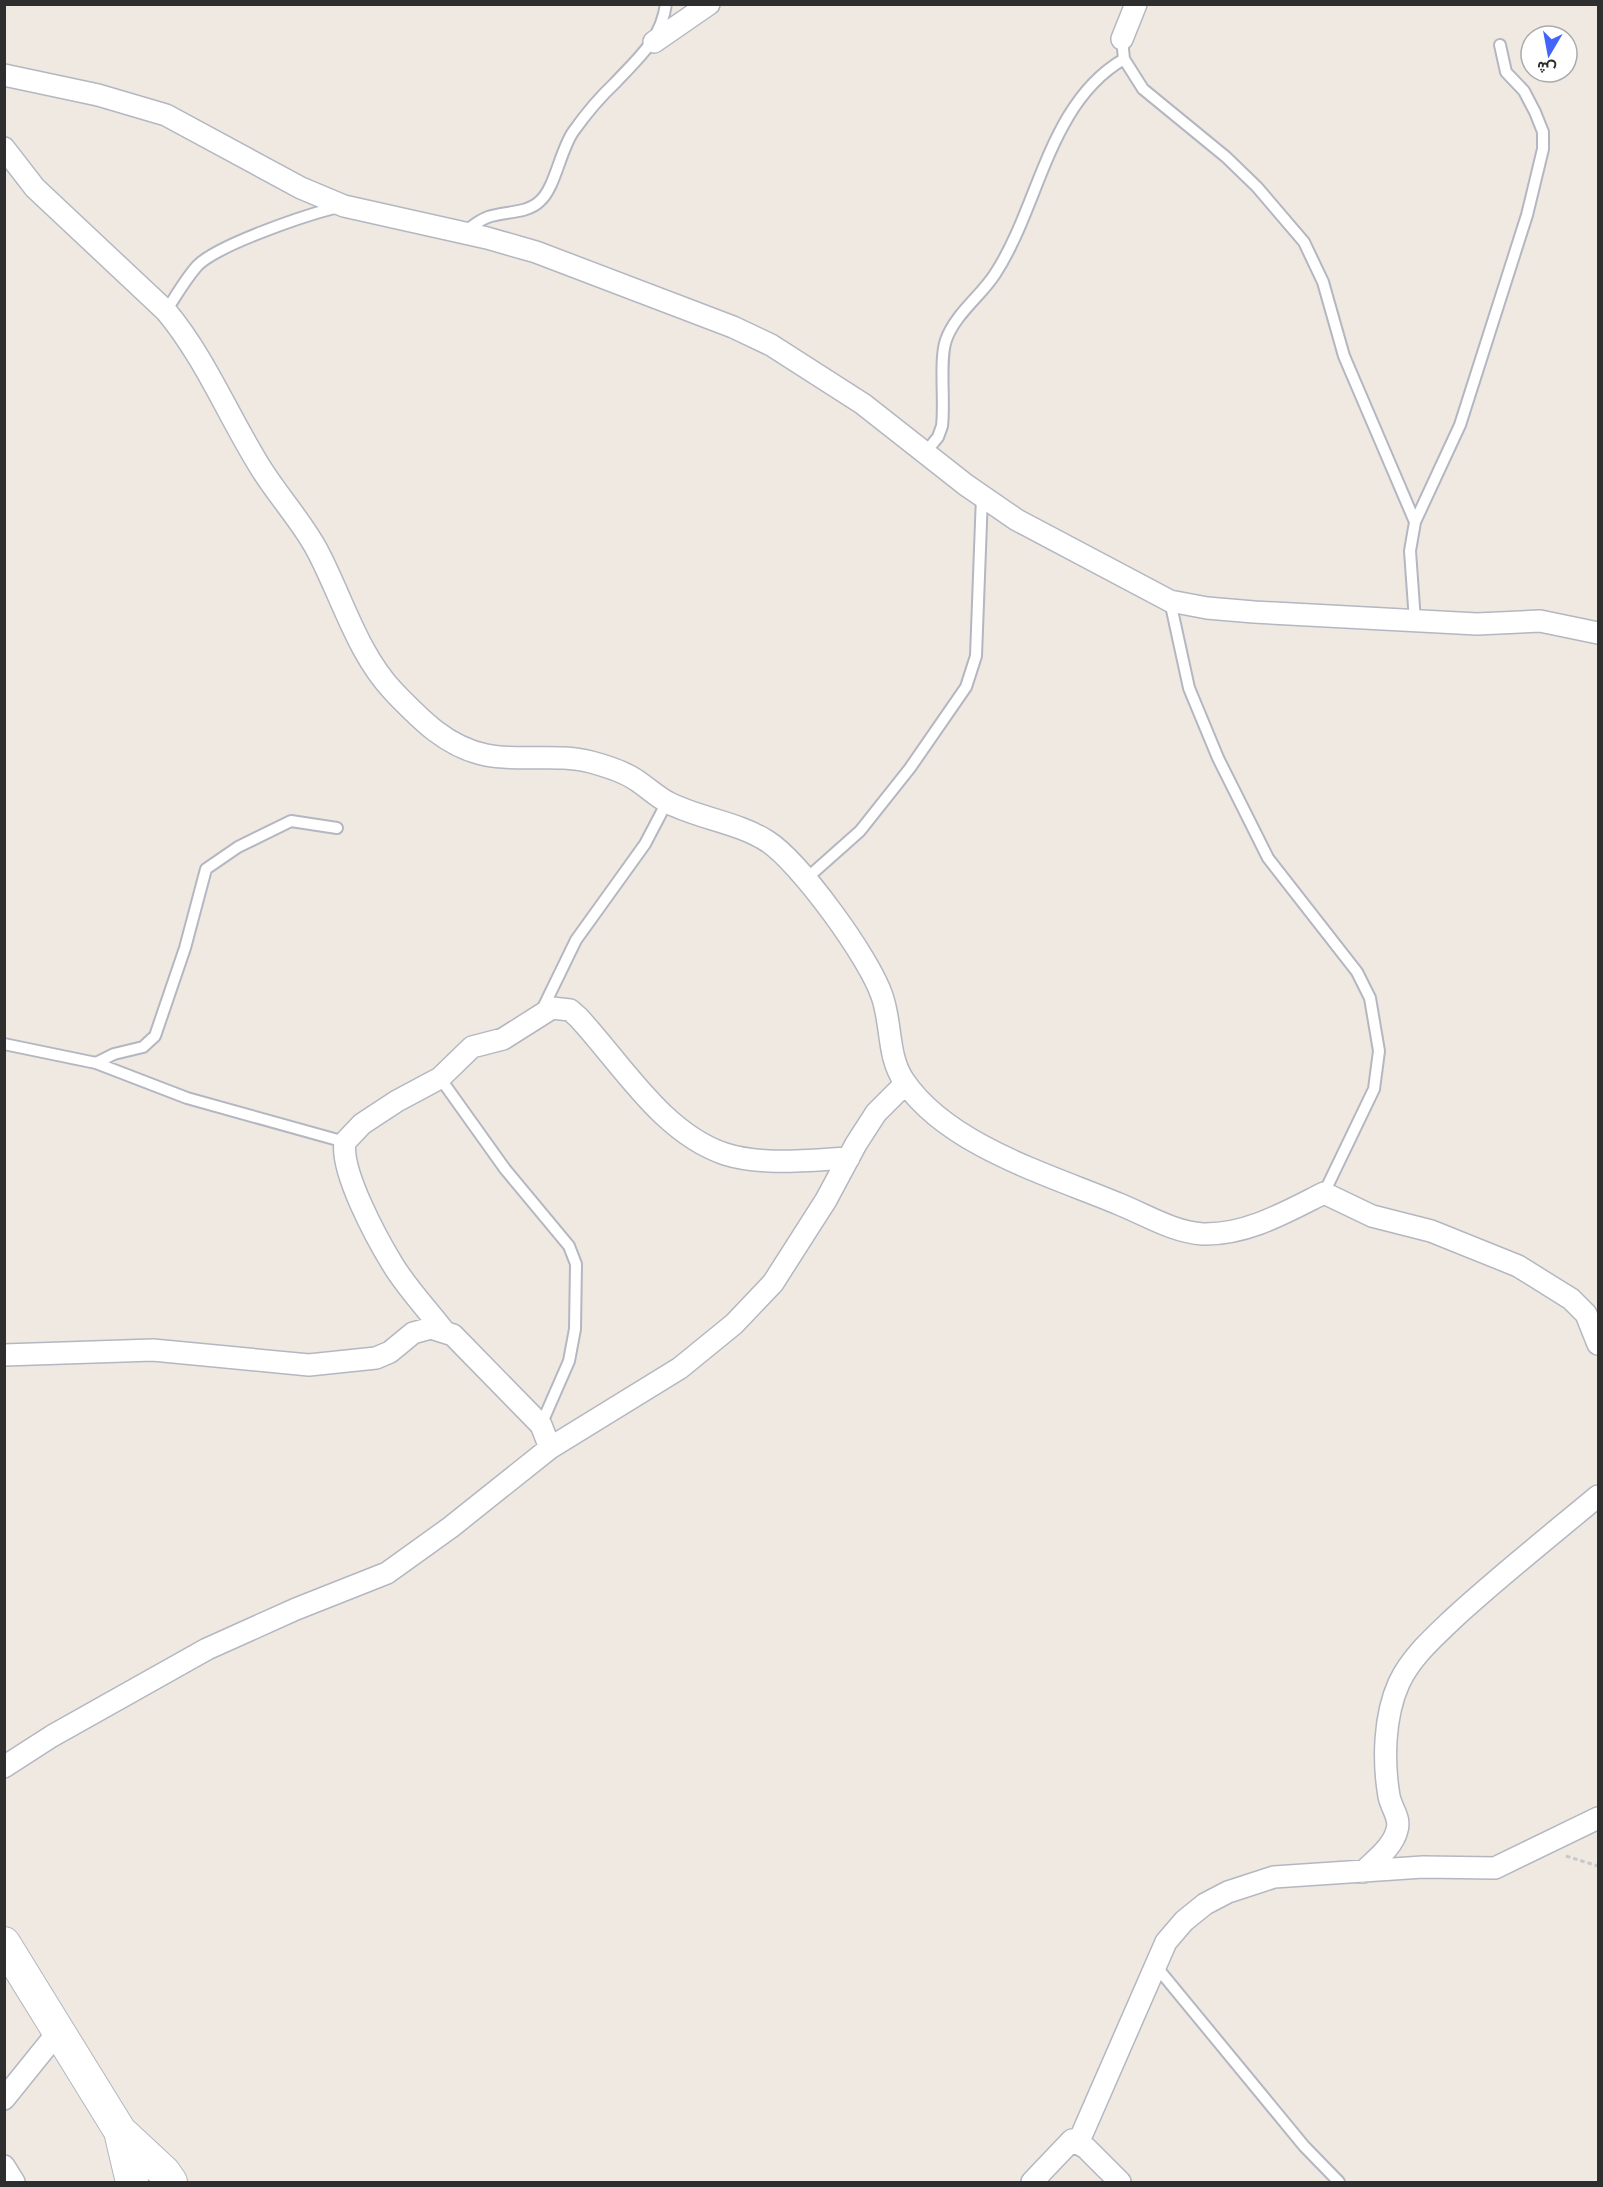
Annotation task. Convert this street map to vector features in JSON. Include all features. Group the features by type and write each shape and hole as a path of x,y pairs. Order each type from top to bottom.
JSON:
{"street":[{"path":"654,42 709,4"},
{"path":"1123,49 1136,4"},
{"path":"4,75 98,95 166,116 301,188 344,206 464,233 581,268 692,310 761,341 863,404 982,496 1017,520 1170,601 1207,608 1254,612 1415,621 1477,624 1540,621 1599,633"},
{"path":"4,148 35,188 166,311 185,334 262,470 316,548 378,673 427,725 442,738 485,755 554,756 587,761 612,769 633,778 667,802 741,828 769,842 806,879 868,966 881,993 889,1020 891,1050 897,1069 905,1084 946,1122 974,1141 1171,1227 1200,1234 1245,1228 1324,1193 1372,1216 1431,1231 1518,1266 1571,1299 1586,1314 1599,1344"},
{"path":"550,1448 541,1425 453,1335 444,1330 393,1266 351,1180 344,1160 345,1142 362,1124 397,1101 440,1078 452,1069 466,1050 503,1039 529,1025 552,1008 570,1010 679,1128 706,1146 726,1154 752,1158 796,1161 849,1158"},
{"path":"4,1767 52,1736 207,1649 296,1609 387,1573 452,1527 550,1448 680,1368 734,1324 773,1283 826,1200 876,1113 905,1084"},
{"path":"4,1355 153,1350 309,1365 376,1358 390,1352 423,1329 444,1330"},
{"path":"1363,1872 1391,1843 1398,1829 1398,1821 1390,1804 1385,1773 1390,1706 1399,1682 1425,1645 1477,1597 1599,1496"},
{"path":"1079,2141 1166,1942 1184,1921 1206,1904 1228,1892 1274,1877 1423,1868 1495,1868 1599,1818"},
{"path":"4,1943 120,2131 164,2172 171,2182"},
{"path":"4,2099 58,2032"},
{"path":"120,2131 132,2182"},
{"path":"1032,2182 1067,2142 1079,2141 1120,2182"},
{"path":"4,2166 14,2182"}],"lane":[{"path":"464,233 487,217 517,212 540,201 550,186 555,167 573,132 613,84 654,42 660,29 666,4"},
{"path":"1415,621 1410,551 1415,522 1460,425 1524,225 1543,149 1543,132 1535,112 1524,91 1506,72 1500,45"},
{"path":"925,453 938,437 942,426 946,339 962,314 994,275 1018,232 1067,118 1123,49 1143,89 1226,157 1257,187 1304,242 1323,282 1344,356 1415,522"},
{"path":"166,311 198,266 214,253 310,213 344,206"},
{"path":"806,879 860,831 910,768 966,687 976,656 982,496"},
{"path":"1170,601 1188,688 1218,758 1268,858 1357,972 1370,998 1379,1051 1374,1089 1324,1193"},
{"path":"540,1015 576,940 645,844 667,802"},
{"path":"96,1063 114,1054 143,1047 155,1036 185,948 206,869 238,847 291,821 337,828"},
{"path":"4,1044 96,1063 187,1098 345,1142"},
{"path":"440,1078 505,1168 569,1246 576,1264 575,1329 569,1360 541,1425"},
{"path":"1155,1965 1304,2146 1339,2182"}]}
